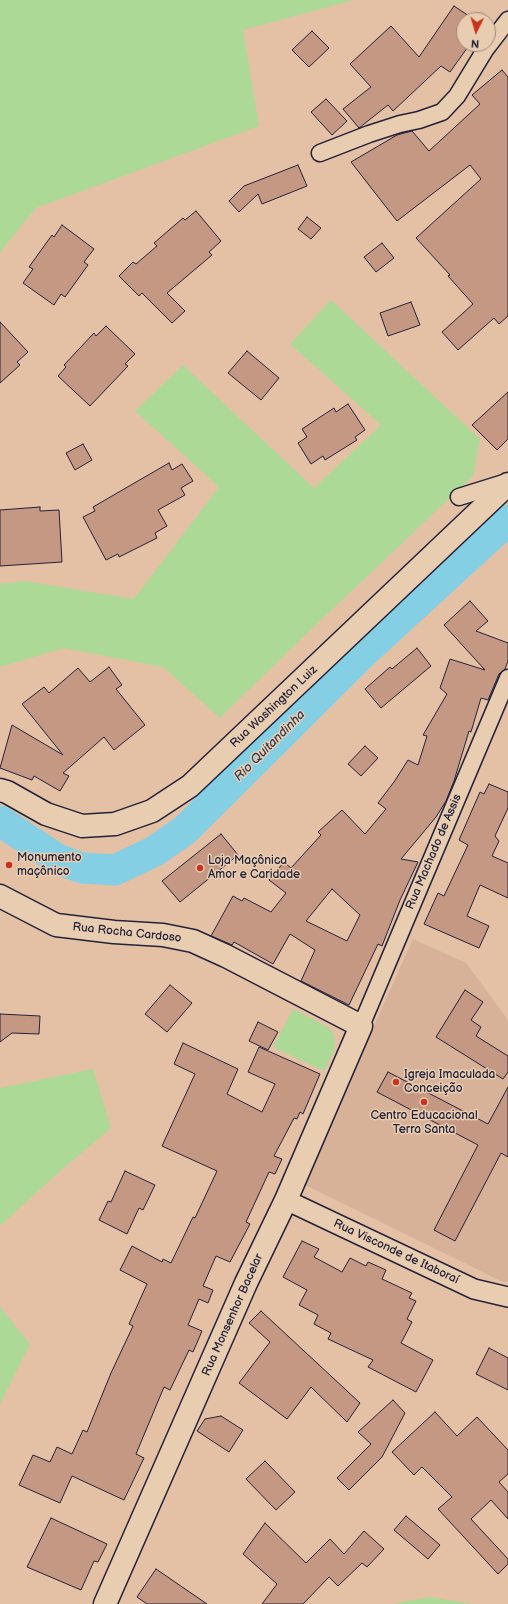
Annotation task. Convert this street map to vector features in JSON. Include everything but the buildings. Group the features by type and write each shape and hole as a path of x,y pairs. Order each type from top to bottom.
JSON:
{"main road":[{"name":"Rua Washington Luiz","path":"0,790 7,792 46,814 82,826 115,824 152,811 190,786 508,483"},
{"name":"Rua Rocha Cardoso","path":"0,896 56,925 114,932 163,935 193,941 226,956 361,1026"},
{"name":"Rua Monsenhor Bacelar","path":"105,1604 246,1283 286,1200 361,1026"}],"street":[{"path":"320,153 400,124 419,120 442,112 456,96 485,50 508,20"},
{"path":"459,497 508,483"},
{"name":"Rua Machado de Assis","path":"361,1026 508,678"},
{"name":"Rua Visconde de Itaboraí","path":"286,1200 474,1289 508,1297"}],"shaded area":[{"name":"Centro Educacional Terra Santa","path":"413,939 466,963 508,1020 508,1282 503,1282 303,1184"}],"green space":[{"path":"0,0 354,0 243,30 259,126 36,208 0,252"},
{"path":"331,300 480,439 473,476 220,718 163,667 64,648 0,667 0,584 24,581 134,599 219,487 135,411 183,365 314,488 381,425 290,344"},
{"path":"293,1009 328,1027 333,1033 335,1041 334,1051 324,1071 273,1047"},
{"path":"93,1069 111,1128 58,1173 0,1226 0,1088"},
{"path":"0,1307 30,1344 0,1404"},
{"path":"429,1597 474,1604 392,1604"}],"waterway":[{"name":"Rio Quitandinha","path":"0,821 57,859 82,868 115,870 155,851 185,830 364,652 508,520"}],"place":[{"name":"Monumento maçônico","path":"9,865"},
{"name":"Loja Maçônica Amor e Caridade","path":"200,868"},
{"name":"Igreja Imaculada Conceição","path":"396,1082"},
{"name":"Centro Educacional Terra Santa","path":"424,1102"}]}
